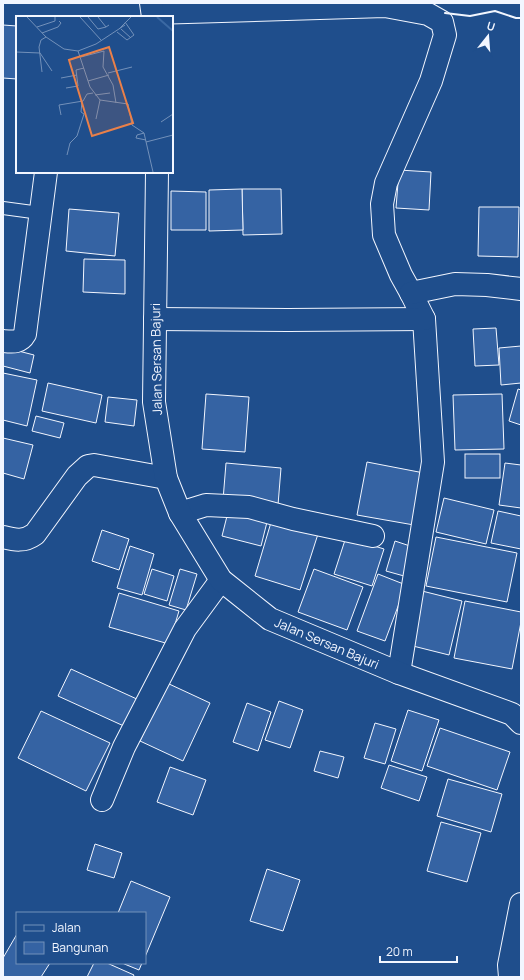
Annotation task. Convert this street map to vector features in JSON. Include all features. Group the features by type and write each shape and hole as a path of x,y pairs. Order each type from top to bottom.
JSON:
{"street":[{"path":"153,11 385,6 428,14 442,22 445,35 431,81 386,183 382,204 384,235 400,275 424,319 433,462 399,673"},
{"path":"3,341 19,341 25,334 46,173"},
{"name":"Jalan Sersan Bajuri","path":"157,173 154,402 166,478 180,514 221,580 270,619 399,673 512,714 521,723"},
{"path":"411,293 455,284 487,285 521,289"},
{"path":"155,319 424,319"},
{"path":"3,538 23,540 30,538 35,534 77,476 88,466 94,465 166,478"},
{"path":"180,514 206,505 249,507 293,519 373,536"},
{"path":"102,800 124,747 186,629 221,580"},
{"path":"510,977 509,965 521,904"}],"lane":[{"path":"3,208 40,213"}],"building":[{"path":"3,25 16,26 16,79 3,78"},
{"path":"399,170 431,172 429,210 396,208"},
{"path":"242,189 281,189 282,234 243,235"},
{"path":"242,189 243,230 209,231 209,190"},
{"path":"171,191 206,192 206,230 171,230"},
{"path":"479,207 519,207 518,257 478,256"},
{"path":"69,209 119,213 115,256 66,251"},
{"path":"84,259 125,260 125,294 83,292"},
{"path":"496,328 499,365 475,366 473,329"},
{"path":"521,346 521,383 501,385 499,348"},
{"path":"3,347 34,355 30,373 3,366"},
{"path":"3,373 37,380 27,426 3,420"},
{"path":"48,383 102,395 96,423 42,411"},
{"path":"518,389 521,390 521,425 509,421"},
{"path":"206,394 249,397 245,452 202,449"},
{"path":"502,394 504,449 455,450 453,395"},
{"path":"108,397 137,400 134,426 105,422"},
{"path":"36,416 64,423 60,438 32,431"},
{"path":"3,438 33,445 24,479 3,473"},
{"path":"465,454 500,454 500,478 465,478"},
{"path":"367,462 424,473 414,525 357,515"},
{"path":"226,463 281,468 278,505 223,500"},
{"path":"505,463 521,465 521,508 499,505"},
{"path":"444,498 494,510 486,544 436,532"},
{"path":"229,508 268,518 261,546 222,536"},
{"path":"498,511 521,516 521,549 491,543"},
{"path":"272,519 318,534 300,590 255,576"},
{"path":"102,530 129,539 119,570 92,561"},
{"path":"346,537 384,549 372,586 334,574"},
{"path":"436,537 517,553 507,602 426,586"},
{"path":"395,541 413,547 404,576 386,571"},
{"path":"130,546 154,554 142,595 117,588"},
{"path":"152,569 174,576 167,601 144,594"},
{"path":"180,569 197,574 186,610 169,605"},
{"path":"314,569 363,587 347,630 298,612"},
{"path":"378,574 406,585 385,641 357,631"},
{"path":"422,591 462,601 449,655 409,645"},
{"path":"119,593 179,611 169,644 109,627"},
{"path":"465,601 521,612 521,622 512,669 454,658"},
{"path":"71,669 139,700 126,727 58,696"},
{"path":"167,683 210,703 183,761 140,741"},
{"path":"279,701 303,710 290,748 265,740"},
{"path":"247,703 271,712 258,751 233,742"},
{"path":"408,710 439,720 422,771 391,761"},
{"path":"41,711 110,743 86,791 18,758"},
{"path":"375,723 396,729 385,764 364,758"},
{"path":"440,728 510,752 497,790 427,766"},
{"path":"320,751 344,757 338,778 314,771"},
{"path":"389,765 427,777 419,801 381,788"},
{"path":"170,767 206,780 193,815 157,802"},
{"path":"448,779 502,794 491,832 437,816"},
{"path":"441,822 481,833 467,882 427,871"},
{"path":"95,844 122,853 114,878 87,870"},
{"path":"267,869 300,880 283,931 250,921"},
{"path":"131,881 170,897 146,955 146,912 118,912"},
{"path":"16,936 16,964 49,964 41,977 3,977 3,958"},
{"path":"94,964 109,964 134,975 133,977 87,977"},
{"path":"124,964 142,964 139,970"}],"wall":[{"path":"445,13 470,16 495,11 516,18 521,18"}]}
